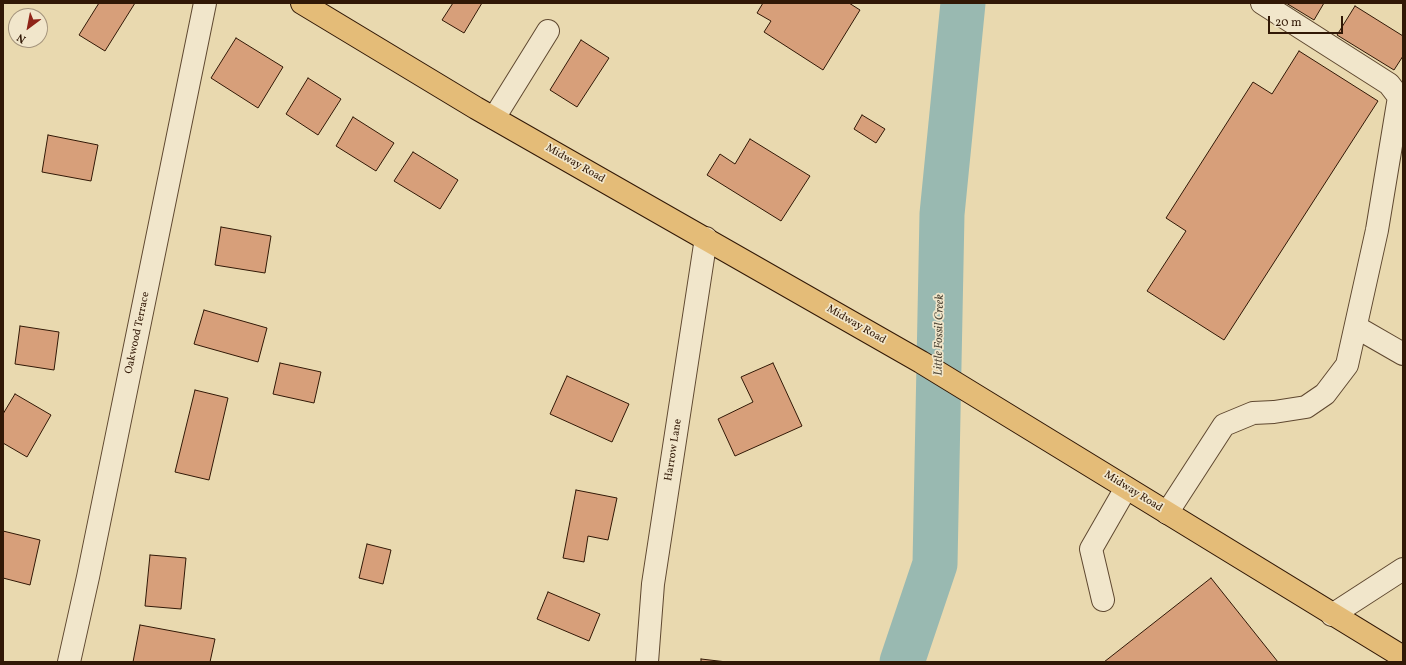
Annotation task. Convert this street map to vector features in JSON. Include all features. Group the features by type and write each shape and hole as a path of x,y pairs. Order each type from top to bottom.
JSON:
{"main road":[{"name":"Midway Road","path":"308,4 494,118 921,362 1332,615 1403,657"}],"street":[{"name":"Oakwood Terrace","path":"69,662 88,577 205,3"},
{"path":"1167,513 1224,425 1253,413 1274,412 1306,407 1325,394 1347,365 1377,230 1399,97 1389,84 1262,3"},
{"path":"494,118 548,31"},
{"name":"Harrow Lane","path":"648,662 653,584 706,238"},
{"path":"1356,327 1403,354"},
{"path":"1103,600 1090,549 1126,488"},
{"path":"1332,615 1403,569"}],"building":[{"path":"99,3 135,3 105,51 79,35"},
{"path":"453,3 482,3 464,33 442,20"},
{"path":"763,3 849,3 860,10 823,70 764,32 771,21 757,13"},
{"path":"1286,3 1324,3 1314,20"},
{"path":"1355,6 1403,36 1403,56 1394,70 1337,35"},
{"path":"236,38 283,67 258,108 211,78"},
{"path":"581,40 609,58 577,107 550,90"},
{"path":"1299,51 1378,101 1224,340 1147,291 1186,231 1166,218 1253,82 1272,94"},
{"path":"308,78 341,99 318,135 286,114"},
{"path":"862,115 885,129 876,143 854,129"},
{"path":"353,117 394,143 376,171 336,146"},
{"path":"48,135 98,145 91,181 42,172"},
{"path":"750,139 810,176 781,221 707,175 720,154 735,164"},
{"path":"413,152 458,180 440,209 394,181"},
{"path":"221,227 271,236 265,273 215,265"},
{"path":"204,310 267,328 258,362 194,344"},
{"path":"20,326 59,332 54,370 15,364"},
{"path":"280,363 321,372 314,403 273,394"},
{"path":"773,363 802,426 735,456 718,419 753,402 741,377"},
{"path":"567,376 629,404 612,442 550,414"},
{"path":"195,390 228,398 209,480 175,472"},
{"path":"15,394 51,415 27,457 3,443 3,414"},
{"path":"576,490 617,498 608,540 588,536 584,562 563,558"},
{"path":"3,531 40,540 30,585 3,578"},
{"path":"367,544 391,550 383,584 359,578"},
{"path":"150,555 186,558 181,609 145,606"},
{"path":"1211,578 1278,662 1104,662"},
{"path":"548,592 600,614 589,641 537,619"},
{"path":"140,625 215,639 210,662 133,662"},
{"path":"701,659 727,662 701,662"}],"waterway":[{"name":"Little Fossil Creek","path":"902,662 935,564 942,214 963,3"}]}
